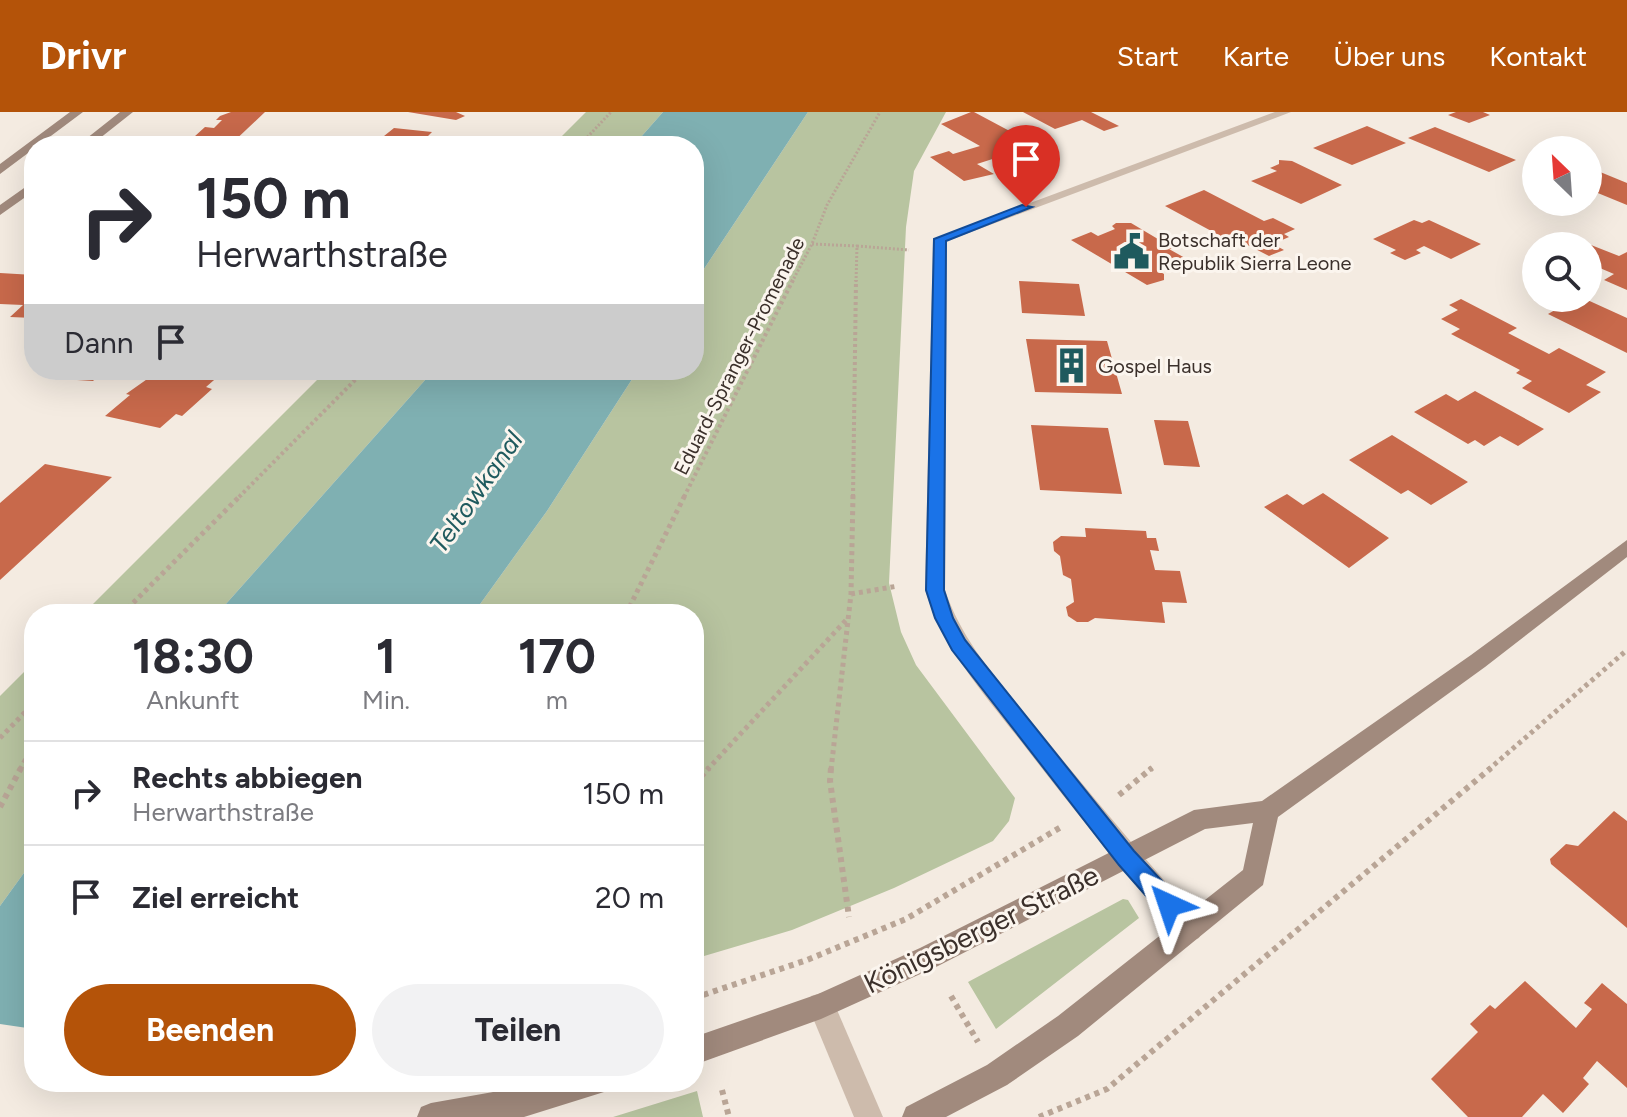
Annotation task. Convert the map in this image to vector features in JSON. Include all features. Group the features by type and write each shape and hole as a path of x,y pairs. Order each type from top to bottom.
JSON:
{"main road":[{"path":"45,136 77,112"},
{"path":"96,136 127,112"},
{"path":"0,170 24,152"},
{"path":"0,211 24,193"},
{"name":"Königsberger Straße","path":"704,1047 821,1006 929,957 1202,818 1267,811 1478,661 1627,547"},
{"path":"916,1117 997,1075 1099,1004 1254,877 1267,811"},
{"path":"431,1117 535,1101 563,1092"}],"street":[{"path":"1190,929 1126,858 958,645 944,618 935,590 940,239 1285,112"},
{"path":"821,1006 869,1117"}],"path":[{"path":"588,136 611,112"},
{"name":"Eduard-Spranger-Promenade","path":"631,604 745,371 812,244 827,205 880,112"},
{"path":"812,244 910,250"},
{"path":"849,917 830,781 851,594 857,246"},
{"path":"132,604 355,380"},
{"path":"851,594 898,586"},
{"path":"704,773 848,618"},
{"path":"1039,1117 1107,1089 1542,725 1627,650"},
{"path":"0,738 24,713"},
{"path":"0,807 24,762"},
{"path":"1114,798 1153,767"},
{"path":"704,995 807,960 906,919 1064,825"},
{"path":"951,996 978,1042"},
{"path":"722,1090 729,1117"}],"green space":[{"path":"586,112 663,112 642,136 562,136"},
{"path":"808,112 946,112 914,171 906,227 889,583 901,632 916,665 1015,798 1009,821 993,841 894,888 792,930 704,956 704,604 480,604 547,511 632,380 704,380 704,269"},
{"path":"317,380 425,380 226,604 93,604"},
{"path":"24,672 24,873 0,906 0,696"},
{"path":"1123,899 1128,900 1139,918 996,1029 968,982"},
{"path":"697,1092 703,1117 613,1117"}],"water":[{"path":"663,112 808,112 704,269 704,136 642,136"},
{"name":"Teltowkanal","path":"425,380 632,380 547,511 480,604 226,604"},
{"path":"24,873 24,1092 0,1117 0,906"}],"pier":[{"path":"0,1024 24,1028 24,1092 182,1092 167,1117 0,1117"}],"building":[{"path":"231,112 265,112 240,136 195,136 205,127 214,128 222,120 216,120"},
{"path":"408,112 456,112 465,116 456,120"},
{"path":"971,112 1036,145 977,164 994,174 964,181 930,157 980,146 941,124"},
{"path":"1023,112 1091,112 1119,126 1104,131 1082,120 1055,129"},
{"path":"1456,112 1490,115 1469,123 1448,115"},
{"path":"1367,126 1406,143 1352,165 1313,148"},
{"path":"1435,127 1516,160 1489,172 1408,138"},
{"path":"394,128 432,132 428,136 384,136"},
{"path":"1279,160 1292,161 1342,185 1301,204 1251,181 1277,171 1270,168 1279,164"},
{"path":"1602,173 1627,183 1627,205 1602,195"},
{"path":"1204,190 1264,221 1273,218 1295,229 1284,234 1289,237 1273,244 1284,250 1269,256 1234,238 1228,240 1165,206"},
{"path":"1414,220 1422,223 1429,220 1481,244 1451,259 1424,246 1416,250 1421,253 1405,260 1390,253 1396,250 1373,239"},
{"name":"Botschaft der Republik Sierra Leone","path":"1131,223 1185,258 1157,270 1164,274 1164,280 1147,285 1071,240 1091,232 1098,236 1115,229 1112,226"},
{"path":"1602,249 1619,256 1627,252 1627,290 1604,280 1614,274 1602,269"},
{"path":"0,273 24,274 24,318 10,317 23,305 0,304"},
{"path":"1019,281 1079,284 1085,316 1022,313"},
{"path":"1461,299 1517,328 1508,333 1549,354 1559,348 1606,372 1586,385 1601,392 1569,413 1522,388 1532,381 1516,373 1520,370 1451,334 1460,329 1441,319 1458,310 1449,305"},
{"path":"1602,307 1627,318 1627,353 1548,314 1602,312"},
{"name":"Gospel Haus","path":"1026,339 1107,341 1122,394 1035,392"},
{"path":"146,380 214,380 206,387 212,389 182,416 176,414 160,428 105,416 130,395 126,394"},
{"path":"1475,391 1544,429 1518,446 1500,436 1484,446 1475,440 1468,444 1414,412 1446,394 1458,401"},
{"path":"1154,420 1188,421 1200,467 1164,465"},
{"path":"1031,425 1108,428 1122,494 1040,490"},
{"path":"1392,435 1468,482 1431,505 1408,490 1401,494 1349,460"},
{"path":"45,464 112,477 0,580 0,503"},
{"path":"1323,493 1389,538 1349,568 1264,507 1287,494 1303,505"},
{"path":"1085,528 1146,531 1147,538 1156,538 1159,551 1150,550 1155,570 1180,571 1187,603 1162,602 1165,623 1095,618 1077,622 1068,616 1066,607 1074,602 1071,579 1063,575 1060,556 1054,551 1053,542 1061,536 1086,537"},
{"path":"1614,811 1627,821 1627,928 1551,864 1550,859 1566,844 1578,846"},
{"path":"1525,981 1576,1028 1592,1009 1584,1003 1602,983 1627,1004 1627,1088 1597,1061 1583,1078 1589,1084 1563,1113 1543,1094 1522,1117 1468,1117 1431,1079 1478,1032 1470,1024 1490,1005 1495,1009"}],"place":[{"name":"Botschaft der Republik Sierra Leone","path":"1132,252"},
{"name":"Gospel Haus","path":"1072,366"}],"route":[{"path":"1026,207 940,239 935,590 944,618 958,645 1126,858 1169,905"}]}
